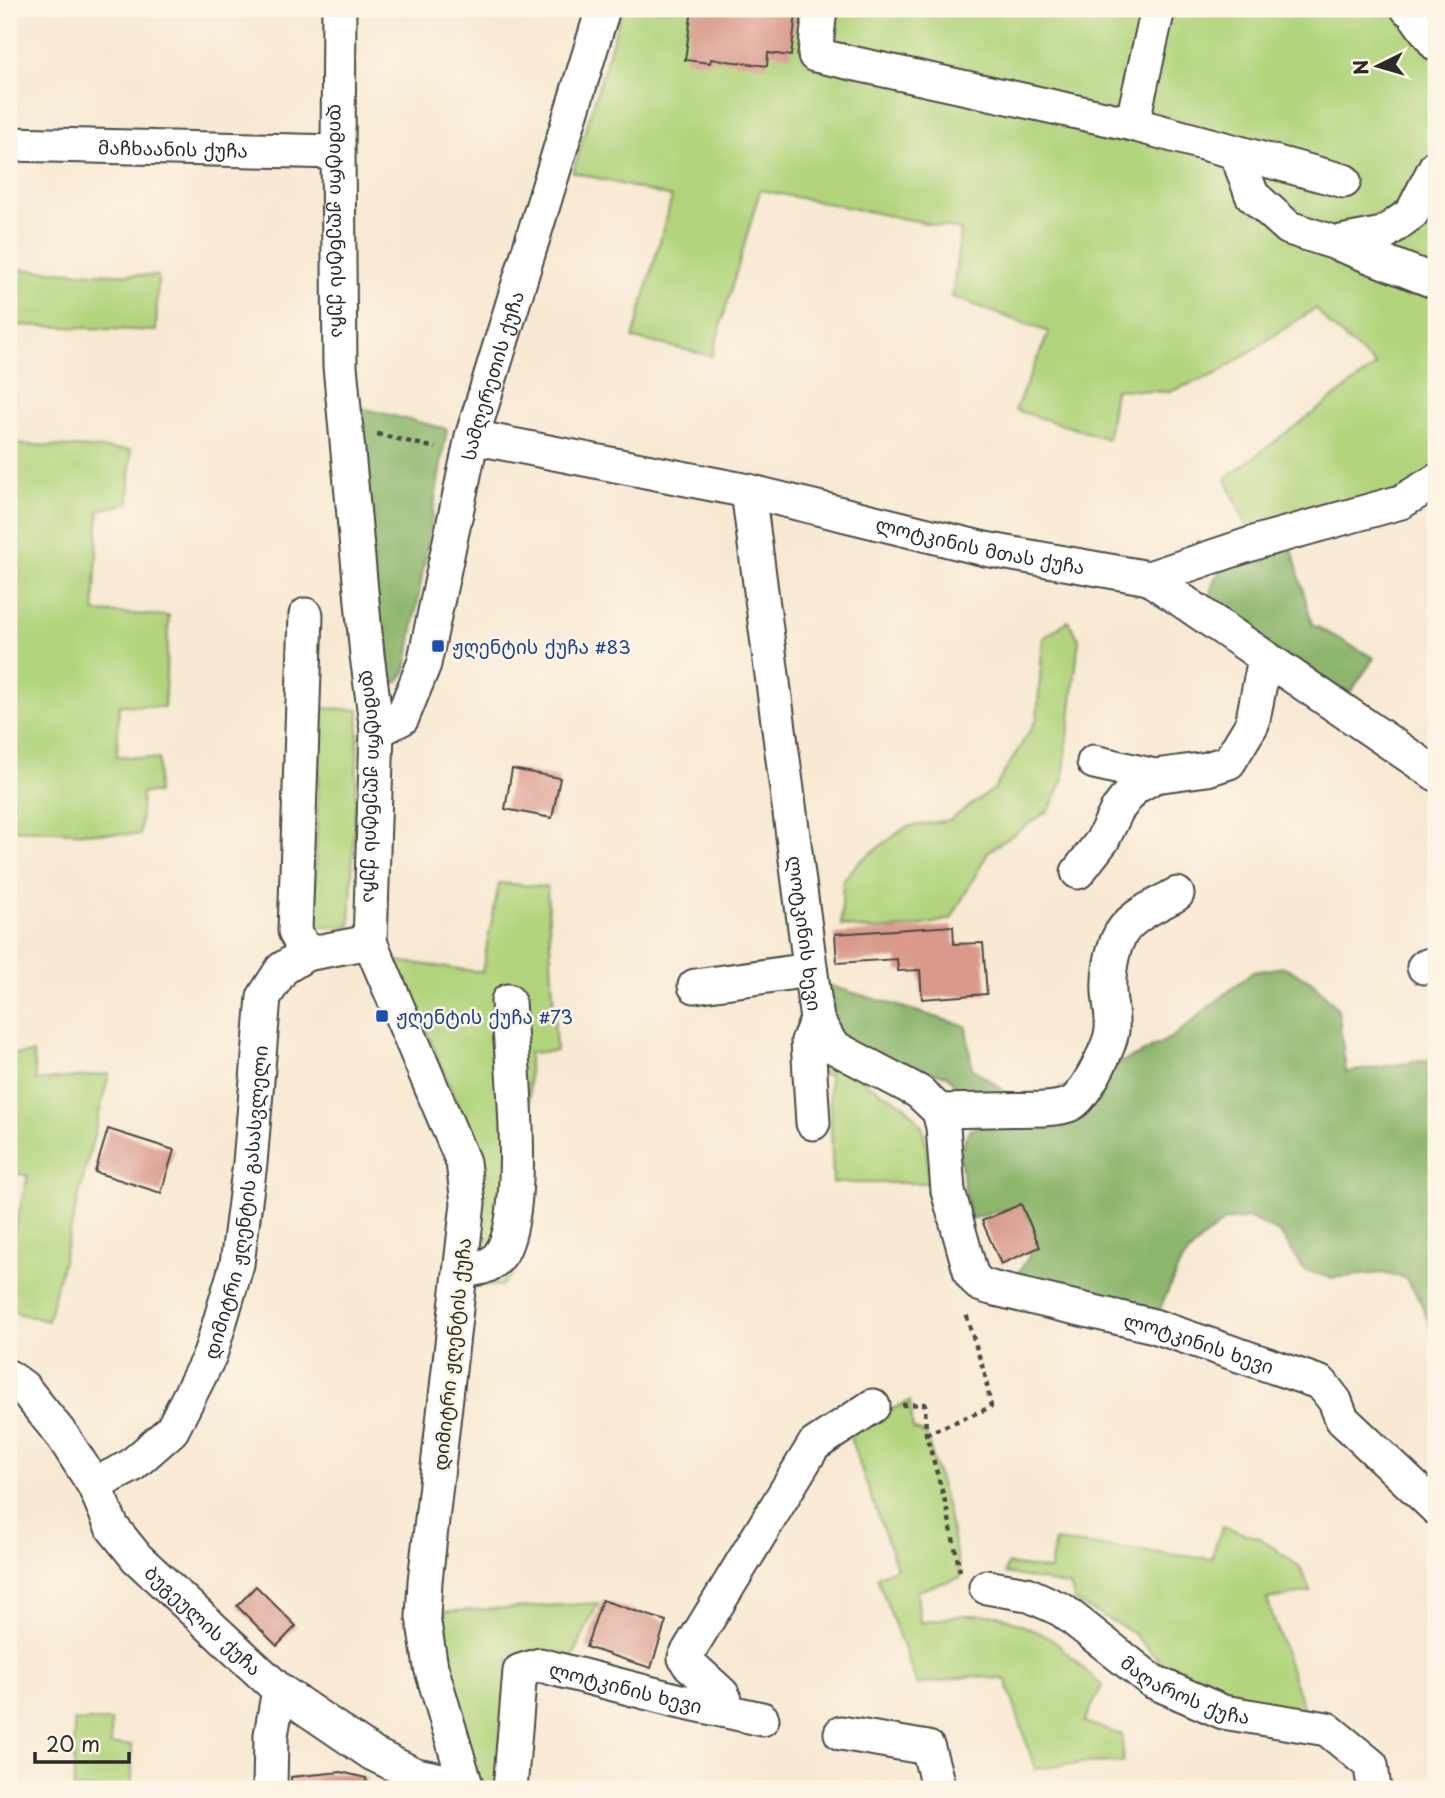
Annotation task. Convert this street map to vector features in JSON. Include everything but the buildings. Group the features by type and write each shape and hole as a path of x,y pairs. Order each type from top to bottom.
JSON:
{"street":[{"name":"დიმიტრი ჟღენტის ქუჩა","path":"339,9 340,366 367,655 377,731 370,942 463,1162 468,1203 425,1581 424,1618 431,1667 467,1787"},
{"name":"სამღერეთის ქუჩა","path":"377,731 402,718 424,664 470,446 603,9"},
{"path":"820,9 815,55 1132,124 1344,181"},
{"path":"1132,124 1158,9"},
{"path":"1408,9 1436,44"},
{"name":"მაჩხაანის ქუჩა","path":"9,144 338,152"},
{"path":"1236,152 1252,195 1289,228 1336,243 1436,282"},
{"path":"1336,243 1383,234 1412,213 1436,166"},
{"name":"ლოტკინის მთას ქუჩა","path":"470,446 748,491 985,549 1149,578 1436,774"},
{"path":"1149,578 1260,541 1401,502 1436,481"},
{"name":"ლოტკინის ხევი","path":"748,491 817,1020 832,1046 919,1092 939,1111 943,1127 948,1191 971,1274 979,1284 1154,1326 1321,1383 1335,1401 1342,1419 1436,1508"},
{"path":"306,615 295,931 306,954"},
{"path":"1094,762 1155,776 1207,769 1229,762 1252,724 1265,658"},
{"path":"1078,872 1102,841 1117,810 1134,789 1155,776"},
{"path":"939,1111 1061,1108 1074,1102 1088,1083 1109,1042 1112,1013 1109,989 1111,963 1117,940 1127,925 1177,894"},
{"name":"დიმიტრი ჟღენტის გასასვლელი","path":"94,1485 131,1466 172,1430 209,1355 237,1264 250,1163 264,997 282,969 306,954 370,942"},
{"path":"695,986 810,970"},
{"path":"460,1270 483,1268 498,1257 507,1242 518,1175 508,1001"},
{"path":"813,1123 808,1041 817,1020"},
{"name":"ბუგეულის ქუჩა","path":"9,1377 23,1387 64,1437 94,1485 112,1527 137,1558 279,1690 373,1754 416,1775 467,1787"},
{"name":"ლოტკინის ხევი","path":"724,1710 726,1700 722,1694 685,1658 814,1445 873,1406"},
{"name":"მაღაროს ქუჩა","path":"986,1587 1027,1594 1062,1610 1152,1681 1223,1712 1327,1729 1371,1765 1374,1789"},
{"name":"ლოტკინის ხევი","path":"510,1789 520,1671 540,1665 762,1719"},
{"path":"270,1789 271,1735 279,1690"},
{"path":"841,1733 928,1748 939,1789"}],"path":[{"path":"346,427 470,446"},
{"path":"926,1434 991,1407 985,1375 963,1304"},
{"path":"873,1406 925,1404 926,1434 946,1505 961,1577 986,1587"}],"green space":[{"path":"622,9 1436,9 1436,467 1390,499 1250,535 1226,478 1376,366 1327,322 1316,308 1216,374 1169,392 1115,389 1108,439 1015,410 1049,332 952,297 961,230 760,190 712,356 633,338 672,197 573,172"},
{"path":"9,269 158,276 156,331 17,325 11,444 131,450 129,503 99,510 94,612 169,616 164,707 119,705 117,756 159,759 157,793 142,793 140,835 9,829"},
{"path":"357,407 447,429 406,670 398,682 384,684"},
{"path":"1290,541 1312,624 1374,658 1343,703 1214,606 1212,589 1221,570 1243,557"},
{"path":"1068,621 1079,639 1063,781 1049,810 989,851 951,919 896,929 841,925 843,880 859,862 906,827 950,820 994,789 1037,719 1043,638"},
{"path":"321,708 359,710 350,927 313,926"},
{"path":"499,883 547,887 556,1051 529,1053 530,1193 513,1274 501,1286 475,1285 480,1194 470,1133 396,961 482,972"},
{"path":"1284,967 1311,981 1338,1009 1346,1072 1436,1059 1436,1342 1419,1298 1405,1278 1381,1273 1331,1278 1304,1270 1281,1234 1250,1218 1224,1221 1200,1241 1181,1262 1157,1315 1016,1277 1029,1256 1026,1213 1008,1209 970,1219 959,1153 969,1130 977,1127 968,1100 947,1075 920,1071 841,1042 833,1020 827,985 966,1026 972,1068 1009,1094 1040,1097 1138,1055 1174,1036 1252,972"},
{"path":"822,1047 869,1085 904,1105 921,1124 927,1146 928,1183 833,1183 829,1075 822,1075"},
{"path":"33,1053 36,1081 109,1074 48,1321 9,1311 9,1252 28,1176 9,1171 9,1055"},
{"path":"910,1401 913,1429 926,1434 946,1505 961,1577 917,1591 920,1623 963,1615 999,1615 1051,1638 1102,1686 1084,1722 1122,1735 1123,1762 1081,1763 1035,1769 1006,1680 973,1676 917,1685 877,1577 897,1568 847,1429"},
{"path":"1222,1527 1260,1538 1300,1567 1311,1592 1267,1599 1306,1716 1199,1691 1161,1662 1131,1631 1076,1602 1070,1586 1005,1573 1008,1564 1050,1570 1055,1541 1211,1559"},
{"path":"598,1603 570,1663 539,1652 509,1657 498,1789 476,1789 442,1674 438,1612"},
{"path":"74,1721 111,1721 111,1745 132,1745 132,1784 158,1784 158,1789 74,1789"}],"place":[{"name":"ჟღენტის ქუჩა #83","path":"438,646"},
{"name":"ჟღენტის ქუჩა #73","path":"382,1016"}]}
